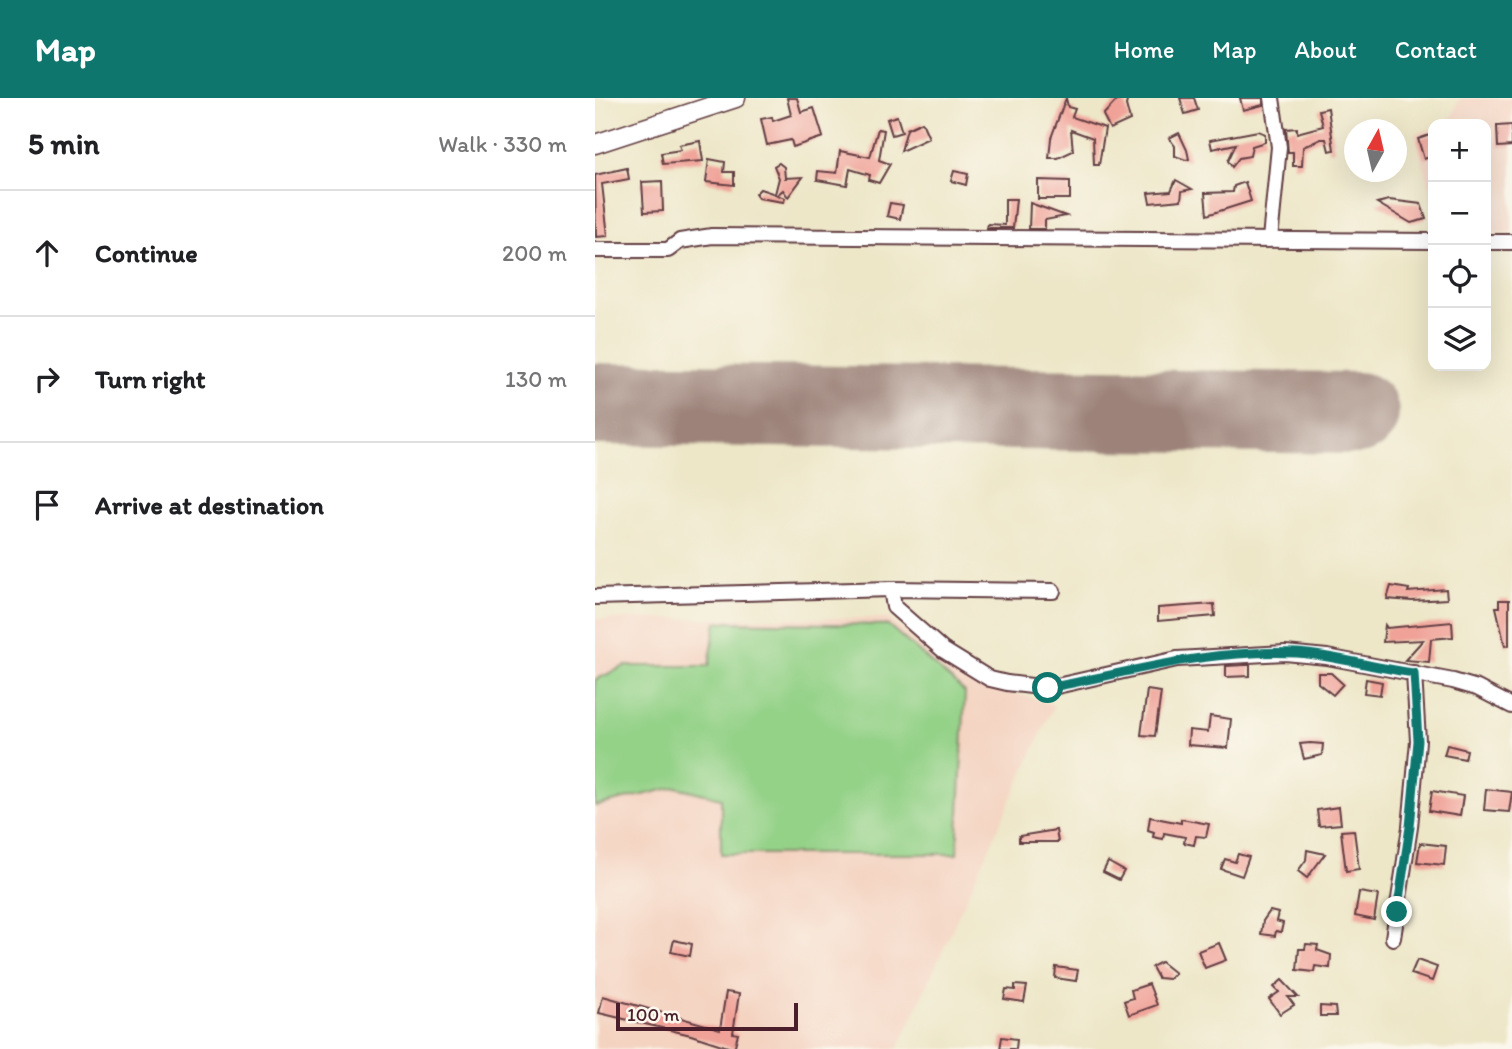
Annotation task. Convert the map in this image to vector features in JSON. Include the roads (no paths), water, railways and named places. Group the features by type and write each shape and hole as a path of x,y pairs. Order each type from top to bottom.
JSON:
{"main road":[{"path":"595,144 736,98"}],"street":[{"path":"1270,239 1279,147 1272,98"},
{"path":"595,250 668,250 680,241 712,236 1428,241"},
{"path":"1491,242 1512,242"},
{"path":"595,597 891,589 1053,591"},
{"path":"891,589 894,607 943,650 990,679 1007,683 1048,688 1177,659 1225,654 1301,654 1414,673 1477,688 1512,706"},
{"path":"1393,938 1410,827 1418,741 1414,673"}]}
